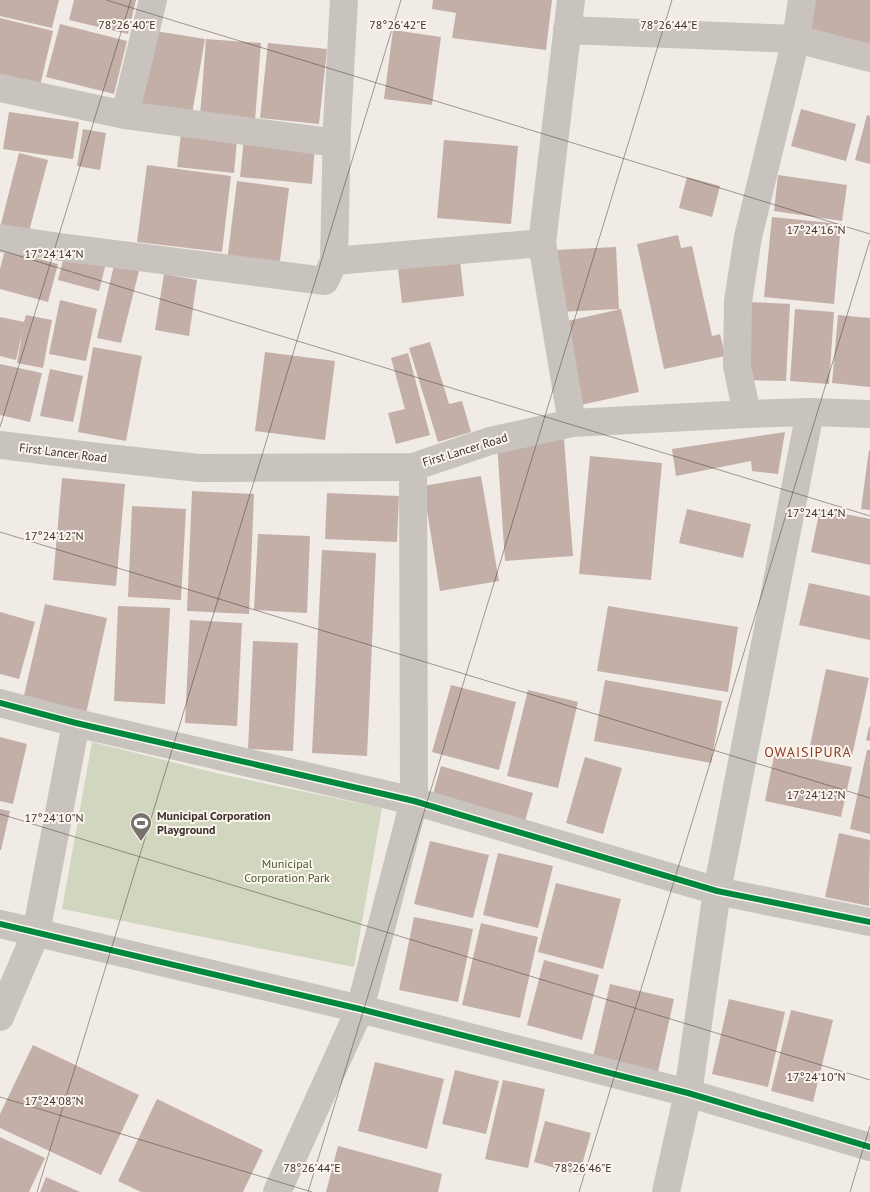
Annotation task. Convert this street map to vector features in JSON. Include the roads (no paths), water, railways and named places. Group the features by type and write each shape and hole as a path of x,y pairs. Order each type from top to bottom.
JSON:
{"street":[{"path":"125,115 152,0"},
{"path":"1,242 60,247 325,281 334,260 344,0"},
{"path":"571,0 542,243 572,423"},
{"path":"747,414 737,366 738,301 748,237 796,40 802,0"},
{"path":"567,30 796,40 870,58"},
{"path":"0,88 125,115 337,144"},
{"path":"334,260 542,243"},
{"path":"666,1192 688,1092 717,891 810,412"},
{"name":"First Lancer Road","path":"0,445 98,458 199,468 413,466 490,441 572,423 810,412 870,414"},
{"path":"277,1192 360,1009 414,801 413,466"},
{"path":"0,704 414,801 717,891 870,922"},
{"path":"0,1017 36,933 76,723"},
{"path":"0,924 360,1009 688,1092 870,1146"}],"place":[{"name":"Municipal Corporation Playground","path":"141,842"}],"district":[{"name":"OWAISIPURA","path":"808,752"}],"park label":[{"name":"Municipal Corporation Park","path":"287,871"}]}
